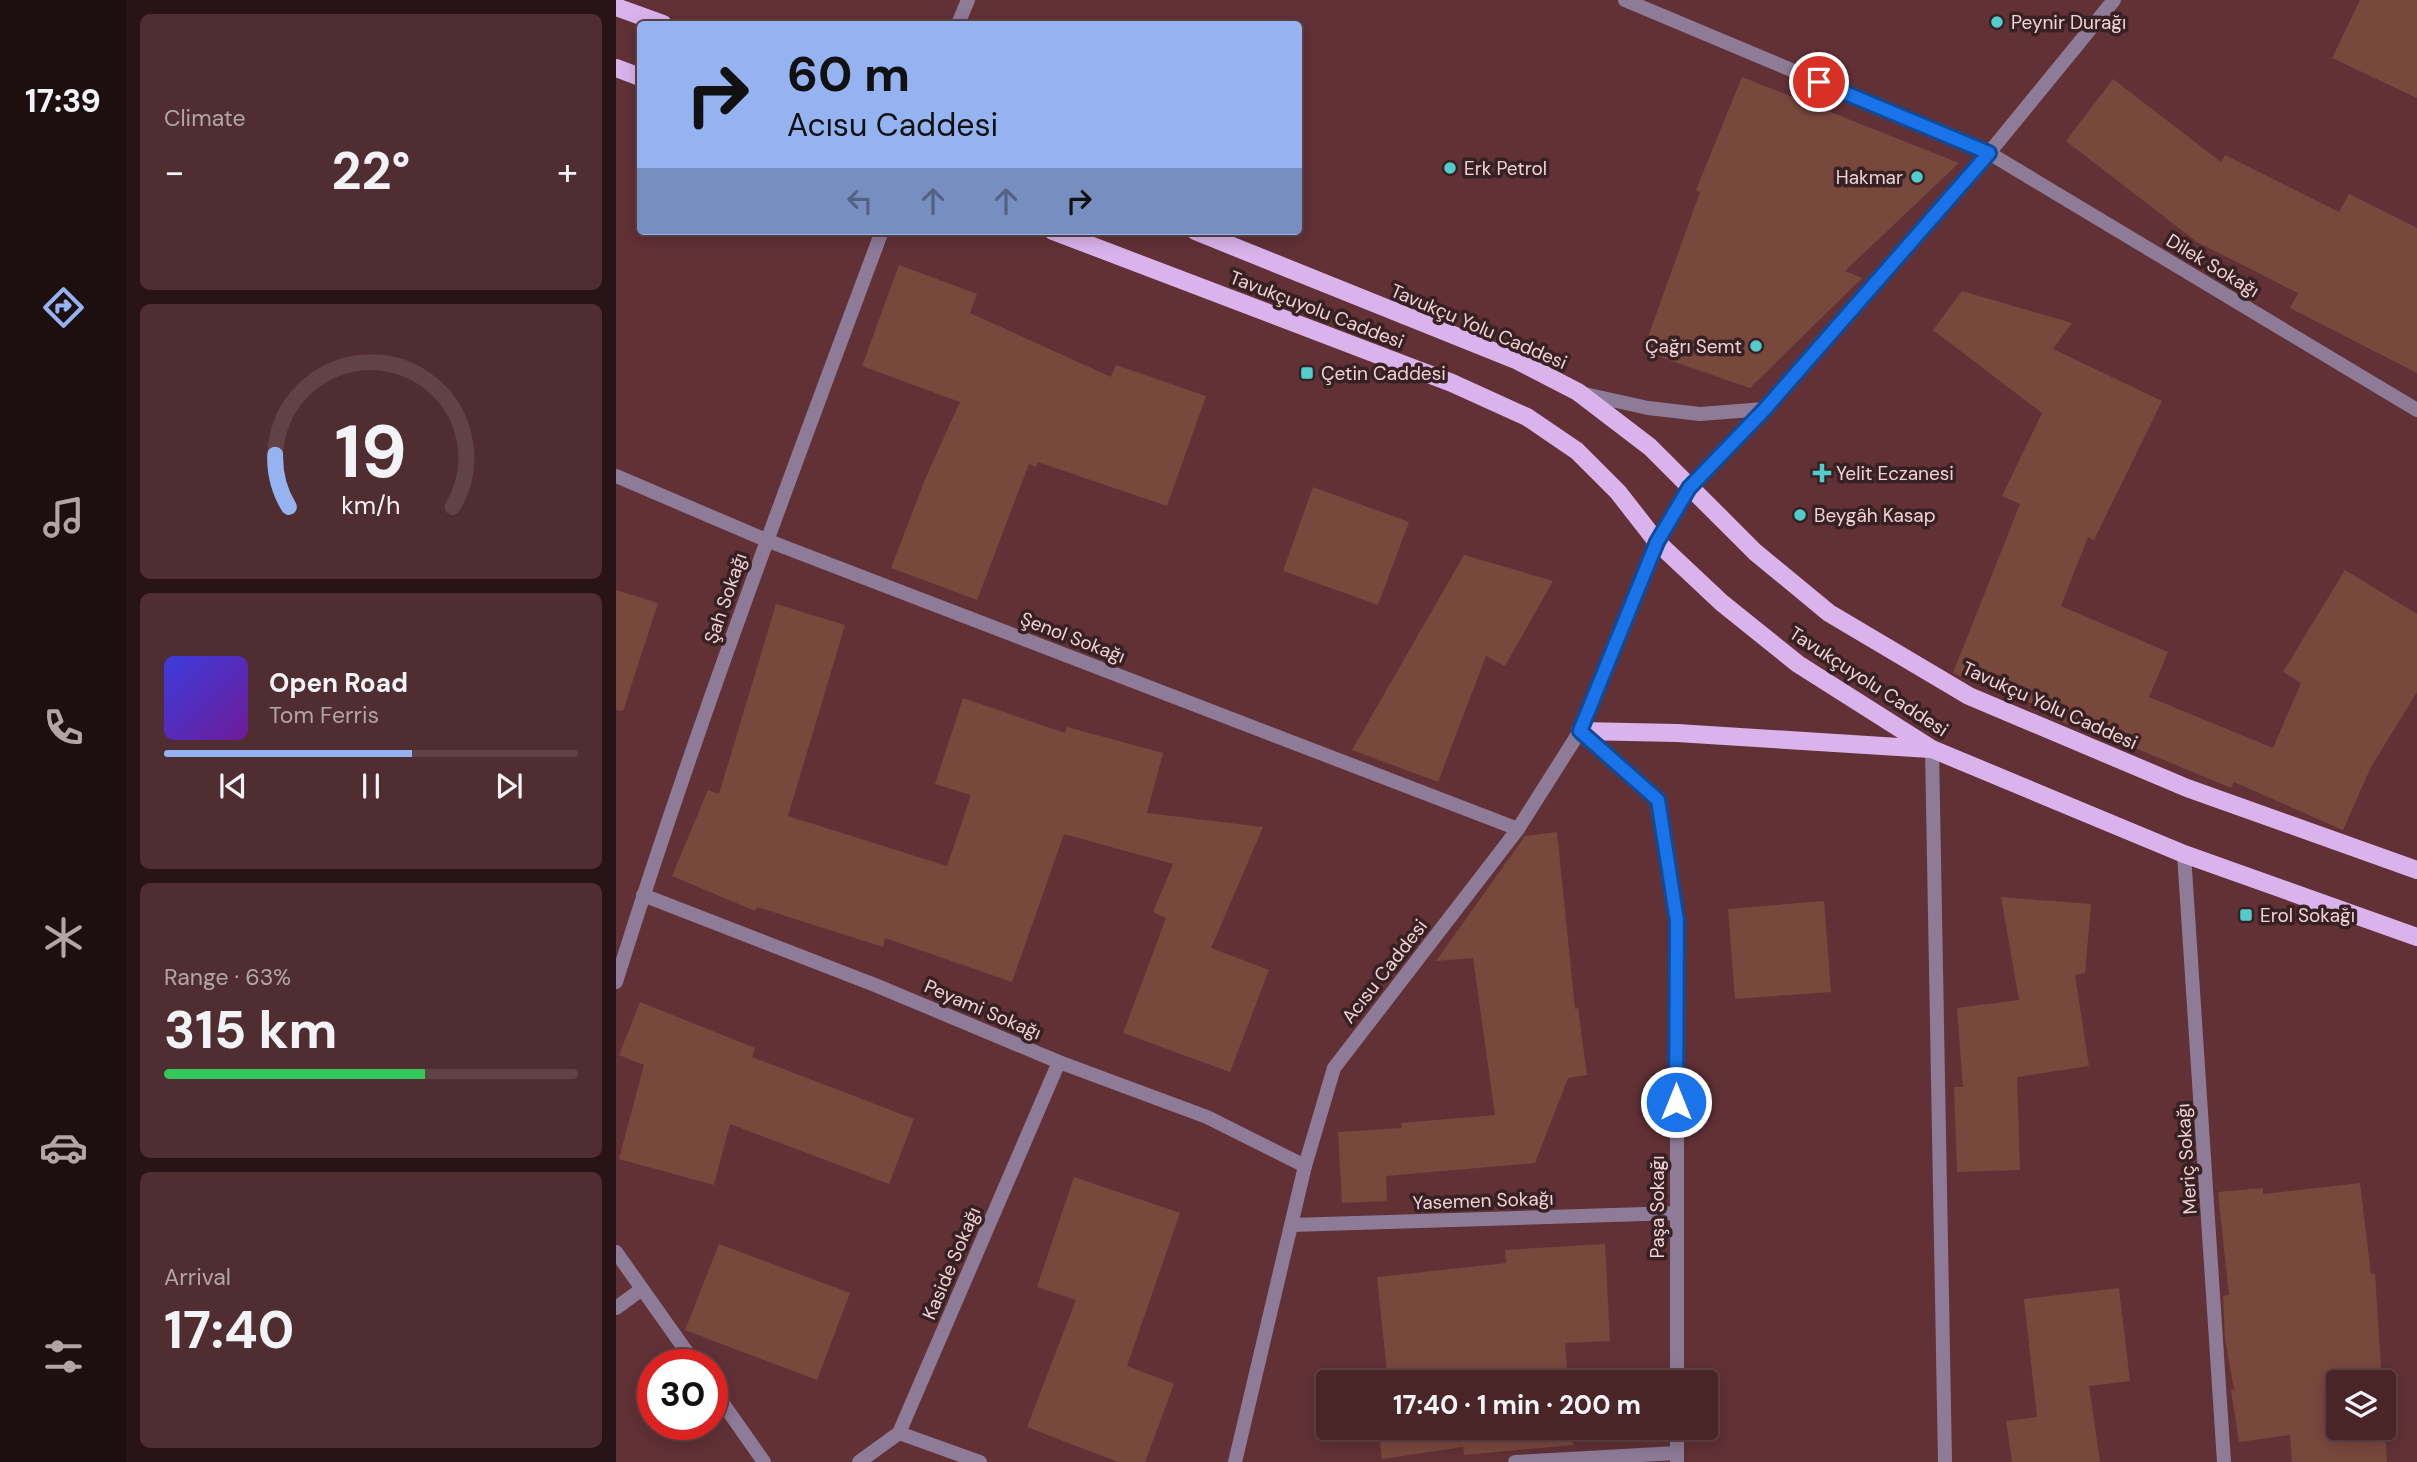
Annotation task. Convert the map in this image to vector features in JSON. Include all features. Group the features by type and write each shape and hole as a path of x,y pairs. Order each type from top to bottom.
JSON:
{"main road":[{"path":"616,7 655,21"},
{"path":"616,68 637,76"},
{"name":"Tavukçuyolu Caddesi","path":"1064,235 1452,383 1527,418 1577,451 1618,492 1657,542 1722,603 1798,664 1932,749 2185,854 2417,937"},
{"name":"Tavukçu Yolu Caddesi","path":"1205,235 1518,361 1578,392 1650,447 1755,552 1829,613 1969,696 2187,788 2417,870"},
{"path":"1580,731 1677,733 1932,749"}],"street":[{"path":"959,21 968,0"},
{"name":"Dilek Sokağı","path":"1625,0 1989,153 2417,410"},
{"path":"1657,542 1689,488 1765,409 1989,153 2114,0"},
{"name":"Şah Sokağı","path":"616,982 643,895 766,540 880,235"},
{"path":"1578,392 1648,408 1700,414 1765,409"},
{"name":"Şenol Sokağı","path":"616,476 766,540 1518,829"},
{"name":"Acısu Caddesi","path":"1235,1462 1305,1166 1334,1068 1518,829 1580,731 1657,542"},
{"name":"Paşa Sokağı","path":"1580,731 1658,800 1677,921 1677,1370"},
{"path":"1932,749 1945,1462"},
{"name":"Meriç Sokağı","path":"2185,854 2224,1462"},
{"name":"Peyami Sokağı","path":"643,895 875,985 1059,1062 1207,1117 1305,1166"},
{"name":"Kaside Sokağı","path":"899,1433 1059,1062"},
{"name":"Yasemen Sokağı","path":"1291,1226 1677,1213"},
{"path":"616,1252 685,1349"},
{"path":"616,1307 642,1289"},
{"path":"728,1411 764,1462"},
{"path":"859,1462 899,1433 980,1462"},
{"path":"1516,1462 1677,1457"}],"building":[{"path":"2360,0 2417,0 2417,98 2332,58"},
{"path":"1742,77 1959,163 1845,271 1862,278 1750,388 1643,351 1700,192 1696,190"},
{"path":"2113,79 2221,162 2225,155 2339,212 2349,194 2417,228 2417,373 2290,308 2298,293 2197,242 2066,141"},
{"path":"899,265 977,294 970,313 1111,377 1116,365 1206,396 1167,506 1038,462 1036,467 1029,464 977,600 891,568 926,477 960,402 862,366"},
{"path":"1962,291 2072,323 2053,349 2162,401 2094,540 2088,537 2061,606 2168,652 2149,697 2273,748 2301,683 2283,672 2345,570 2417,614 2417,692 2371,767 2343,830 2234,782 2231,788 2128,745 2126,749 2047,715 2049,710 1953,673 2020,504 2002,496 2042,413 1933,330"},
{"path":"1313,487 1409,522 1378,605 1283,571"},
{"path":"1464,555 1553,581 1505,666 1486,656 1438,782 1352,750"},
{"path":"616,590 658,603 623,711 616,710"},
{"path":"776,604 845,625 788,816 947,866 971,795 935,784 963,698 1065,733 1067,727 1163,753 1147,813 1263,827 1211,948 1269,970 1230,1072 1123,1033 1166,918 1153,912 1173,864 1064,834 1012,982 885,938 883,947 757,907 755,911 672,876 708,790 719,794"},
{"path":"1557,832 1575,1009 1578,1008 1587,1075 1568,1078 1535,1163 1386,1176 1387,1201 1342,1203 1338,1132 1402,1128 1401,1123 1495,1115 1473,958 1436,961 1525,836"},
{"path":"2001,897 2091,904 2085,973 2075,975 2089,1066 2017,1077 2020,1170 1957,1172 1954,1087 1963,1087 1957,1008 2019,1000"},
{"path":"1824,901 1831,992 1735,999 1728,909"},
{"path":"640,1002 755,1048 752,1057 914,1119 889,1184 730,1124 714,1185 619,1159 644,1065 619,1055"},
{"path":"1074,1177 1180,1213 1127,1366 1174,1384 1145,1462 1118,1462 1027,1427 1076,1300 1037,1287"},
{"path":"2360,1183 2371,1274 2375,1274 2381,1370 2326,1370 2326,1440 2386,1440 2387,1462 2292,1462 2290,1435 2239,1442 2225,1338 2223,1296 2229,1295 2218,1192 2263,1188 2263,1194"},
{"path":"719,1244 850,1293 817,1380 685,1330"},
{"path":"1605,1244 1610,1341 1565,1343 1567,1370 1387,1370 1377,1277 1506,1263 1505,1250"},
{"path":"2119,1288 2130,1381 2089,1386 2100,1462 2012,1462 2006,1421 2037,1417 2024,1299"},
{"path":"1380,1440 1573,1440 1573,1445 1464,1455 1463,1447 1382,1459"}],"place":[{"name":"Peynir Durağı","path":"1997,22"},
{"name":"Erk Petrol","path":"1450,168"},
{"name":"Hakmar","path":"1917,177"},
{"name":"Çağrı Semt","path":"1756,346"},
{"name":"Çetin Caddesi","path":"1307,373"},
{"name":"Yelit Eczanesi","path":"1822,473"},
{"name":"Beygâh Kasap","path":"1800,515"},
{"name":"Erol Sokağı","path":"2246,915"}],"route":[{"path":"1676,1102 1677,921 1658,800 1580,731 1657,542 1689,488 1765,409 1989,153 1819,82"}]}
